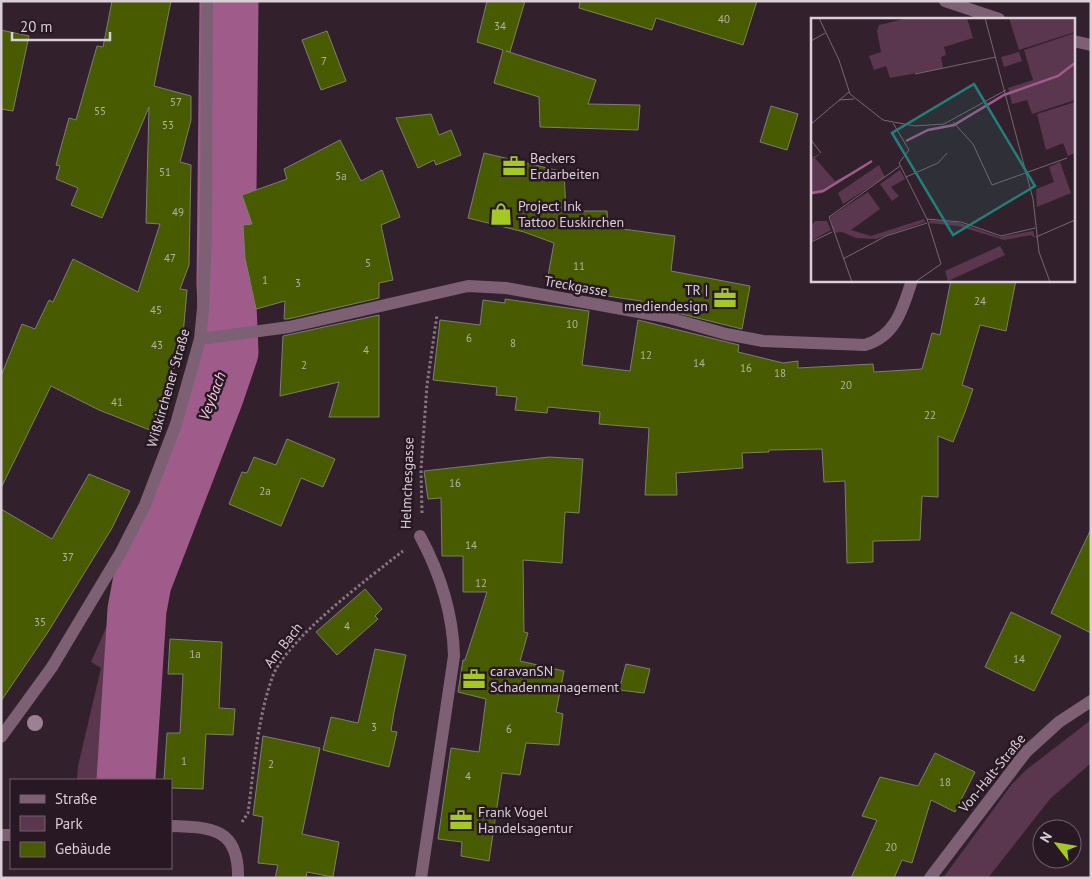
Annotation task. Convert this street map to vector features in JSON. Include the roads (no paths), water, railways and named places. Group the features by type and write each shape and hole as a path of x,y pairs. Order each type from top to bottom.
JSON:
{"street":[{"name":"Wißkirchener Straße","path":"1,737 66,644 121,552 145,505 176,424 200,339 206,232 207,1"},
{"path":"945,1 995,18"},
{"path":"1074,41 1091,45"},
{"name":"Treckgasse","path":"200,339 289,327 468,286 506,288 666,317 726,334 764,341 865,345 877,341 895,325 912,281"},
{"name":"Helmchesgasse","path":"420,536 434,562 446,596 453,628 454,656 420,878"},
{"name":"Von-Halt-Straße","path":"930,878 1026,752 1059,722 1091,700"},
{"path":"172,826 211,829 230,841 235,849 238,861 238,878"}],"waterway":[{"name":"Veybach","path":"126,779 137,610 142,583 229,352 226,283 229,1"}],"place":[{"name":"Beckers Erdarbeiten","path":"514,166"},
{"name":"Project Ink Tattoo Euskirchen","path":"501,214"},
{"name":"TR | mediendesign","path":"725,298"},
{"name":"caravanSN Schadenmanagement","path":"474,679"},
{"name":"Frank Vogel Handelsagentur","path":"461,820"}]}
